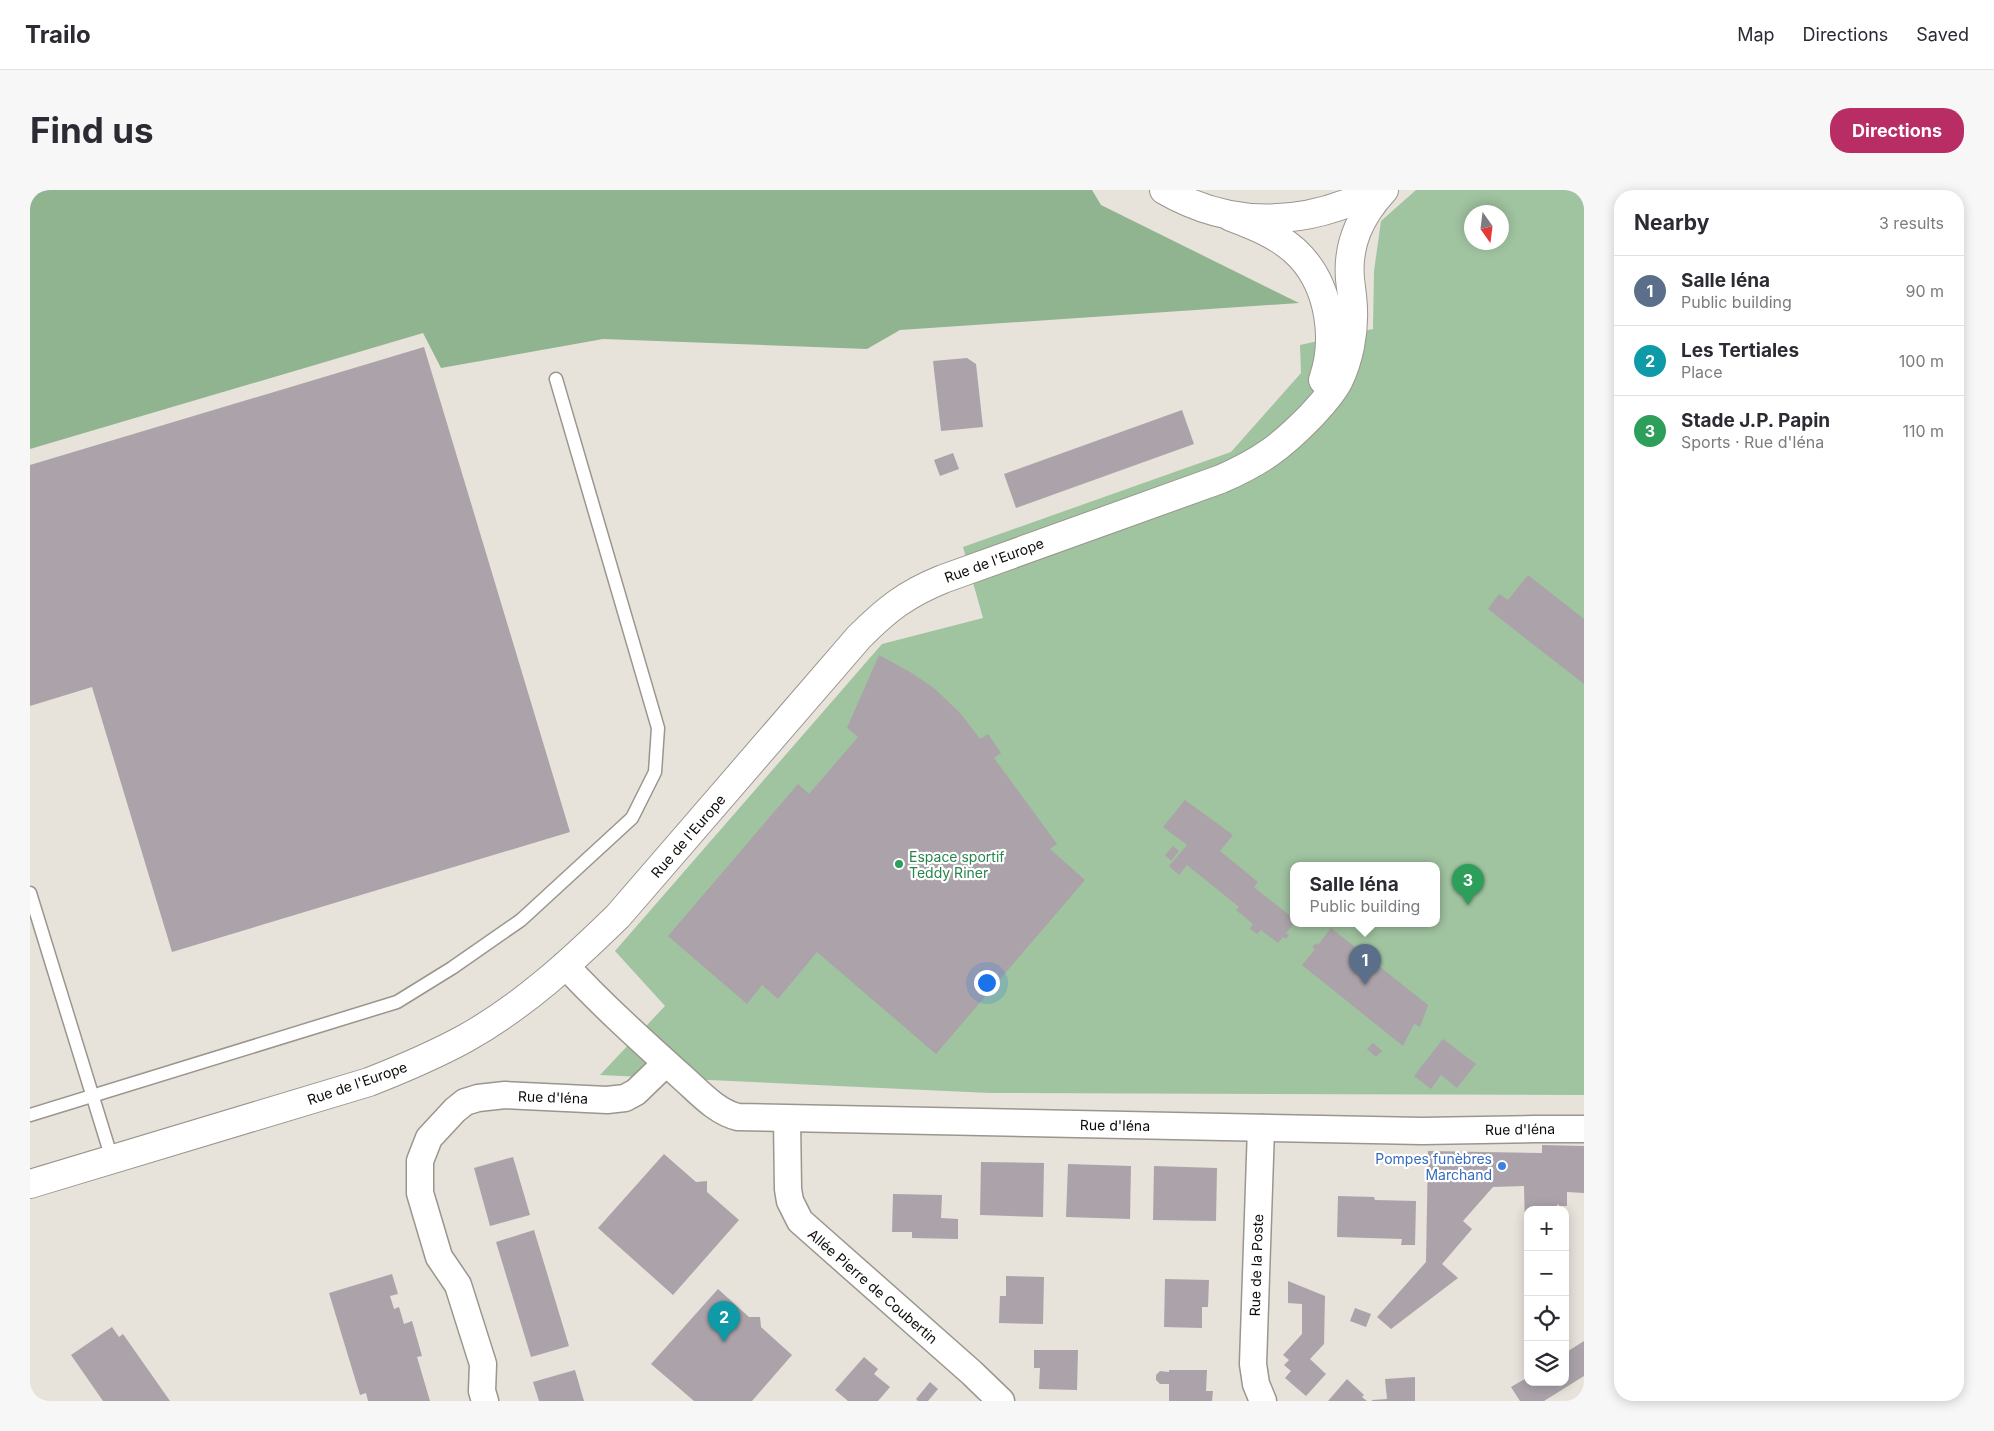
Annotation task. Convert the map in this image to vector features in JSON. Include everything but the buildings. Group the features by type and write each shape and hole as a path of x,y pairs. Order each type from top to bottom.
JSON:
{"street":[{"path":"1164,190 1184,200 1223,214 1262,219 1302,217 1341,206 1377,190"},
{"name":"Rue de l'Europe","path":"30,1184 355,1086 418,1062 467,1038 490,1023 565,965 618,916 859,637 887,609 903,598 943,578 1240,471 1270,454 1304,423 1338,381 1346,362 1352,324 1353,309 1349,260 1353,240 1361,218 1384,190"},
{"name":"Rue de l'Europe","path":"1223,214 1258,227 1284,243 1300,256 1313,273 1320,289 1327,308 1330,327 1330,348 1322,384 1304,423"},
{"name":"Rue d'Iéna","path":"565,965 589,991 666,1063 725,1113 746,1118 1422,1131 1582,1124"},
{"name":"Rue d'Iéna","path":"484,1401 482,1391 483,1364 458,1285 439,1257 420,1193 420,1161 429,1138 465,1102 478,1098 505,1095 607,1100 629,1097 666,1063"},
{"name":"Allée Pierre de Coubertin","path":"787,1118 788,1189 792,1205 800,1221 972,1373 1000,1401"},
{"name":"Rue de la Poste","path":"1261,1128 1253,1364 1256,1384 1263,1401"}],"lane":[{"path":"30,1115 397,1002 452,968 521,920 632,818 655,772 658,728 556,379"},
{"path":"30,893 112,1159"}],"green space":[{"path":"41,190 1092,190 1101,205 1299,303 900,330 867,349 603,339 441,368 423,333 30,449 30,193"},
{"path":"1416,190 1584,190 1584,1095 990,1093 600,1075 665,1006 615,951 882,644 983,618 963,547 1231,452 1301,373 1300,345 1373,329 1374,271 1381,221"}],"place":[{"name":"Espace sportif Teddy Riner","path":"899,864"},
{"name":"Stade J.P. Papin","path":"1468,905"},
{"name":"Salle Iéna","path":"1365,985"},
{"name":"Pompes funèbres Marchand","path":"1502,1166"},
{"name":"Les Tertiales","path":"724,1342"}]}
